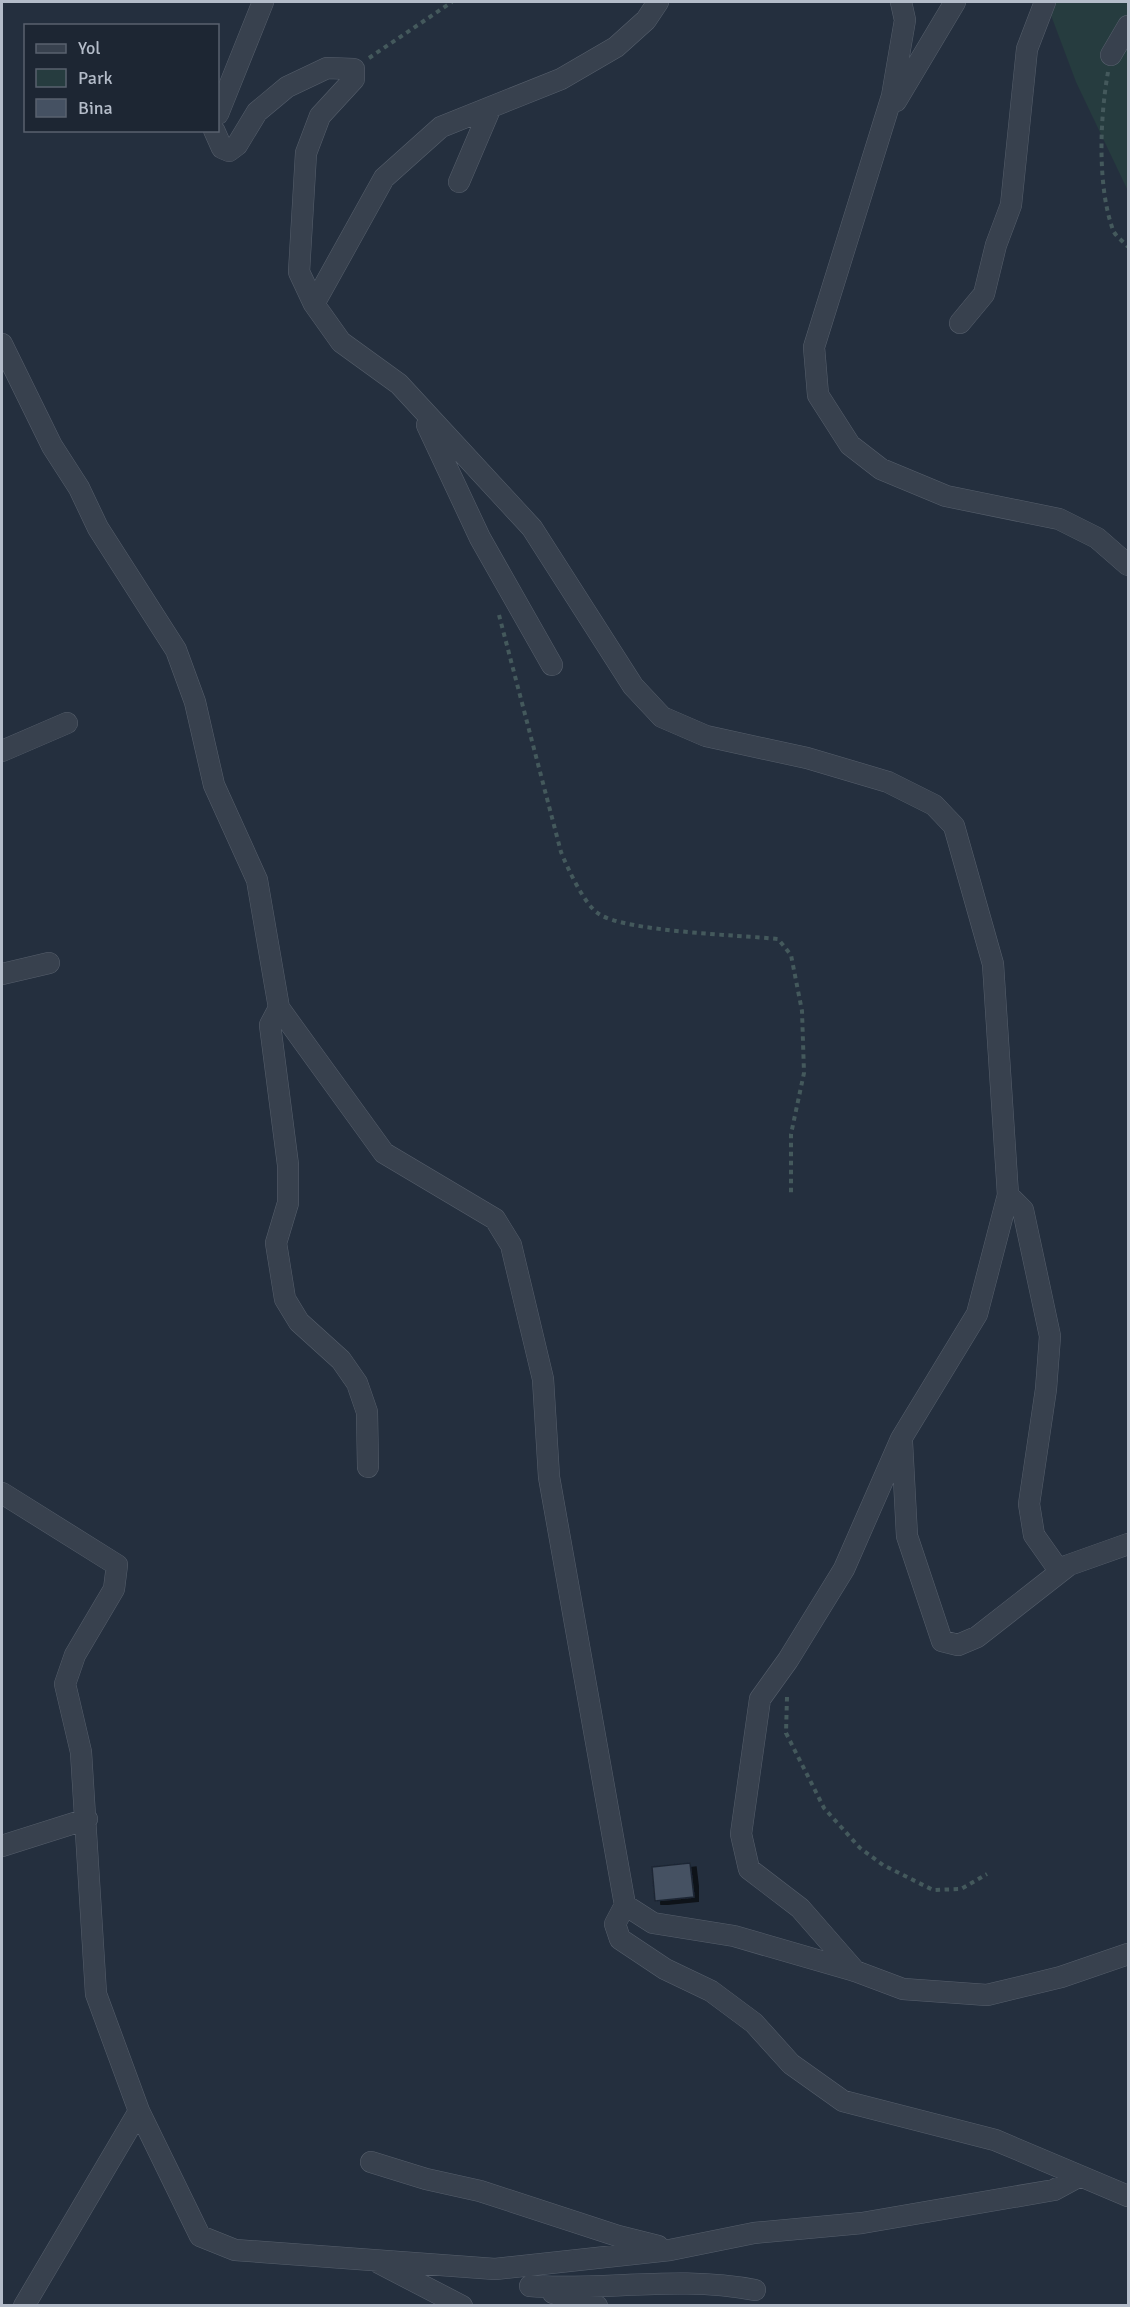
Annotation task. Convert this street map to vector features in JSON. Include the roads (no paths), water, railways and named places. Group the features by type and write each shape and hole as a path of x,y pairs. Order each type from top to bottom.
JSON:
{"street":[{"path":"219,112 263,2"},
{"path":"314,304 384,178 441,127 561,78 616,47 646,20 658,2"},
{"path":"901,2 905,20 892,96 814,347 818,394 850,445 881,469 946,496 1059,519 1097,538 1128,564"},
{"path":"885,117 955,2"},
{"path":"960,323 984,294 996,245 1011,206 1027,49 1045,2"},
{"path":"1112,55 1128,26"},
{"path":"215,132 222,148 229,151 237,145 257,112 287,87 327,68 354,69 354,78 320,116 306,153 299,272 314,304 341,342 399,384 532,528 633,686 662,717 706,736 807,758 888,782 934,805 954,826 993,964 1008,1195 977,1314 901,1439 844,1569 788,1660 760,1699 741,1833 749,1869 800,1908 855,1971"},
{"path":"459,182 491,107"},
{"path":"2,344 52,446 79,488 98,528 176,650 195,702 214,785 257,880 279,1008 384,1153 495,1219 511,1245 543,1379 549,1477 625,1905 615,1924 620,1939 665,1969 711,1991 754,2023 791,2064 843,2101 995,2140 1078,2177 1128,2196"},
{"path":"418,406 480,538 552,665"},
{"path":"2,751 67,723"},
{"path":"2,974 49,963"},
{"path":"279,1008 270,1025 288,1165 288,1203 276,1244 279,1272 285,1299 299,1322 341,1360 357,1383 367,1412 368,1467"},
{"path":"1008,1195 1023,1210 1050,1336 1046,1389 1029,1504 1034,1535 1058,1569 1128,1544"},
{"path":"901,1439 907,1536 942,1641 958,1645 977,1637 1069,1565"},
{"path":"2,1493 117,1565 114,1589 75,1654 65,1684 81,1752 87,1819 96,1994 139,2111 200,2236 235,2250 495,2269 670,2250 754,2234 862,2223 1054,2190 1078,2177"},
{"path":"2,1846 87,1819"},
{"path":"625,1905 653,1923 734,1936 855,1971 903,1989 987,1995 1061,1977 1128,1954"},
{"path":"24,2306 139,2111"},
{"path":"371,2162 480,2192 597,2230 670,2250"},
{"path":"368,2258 462,2306"},
{"path":"495,2269 531,2286 597,2306"},
{"path":"531,2286 558,2288 640,2282 701,2282 755,2290"}]}
